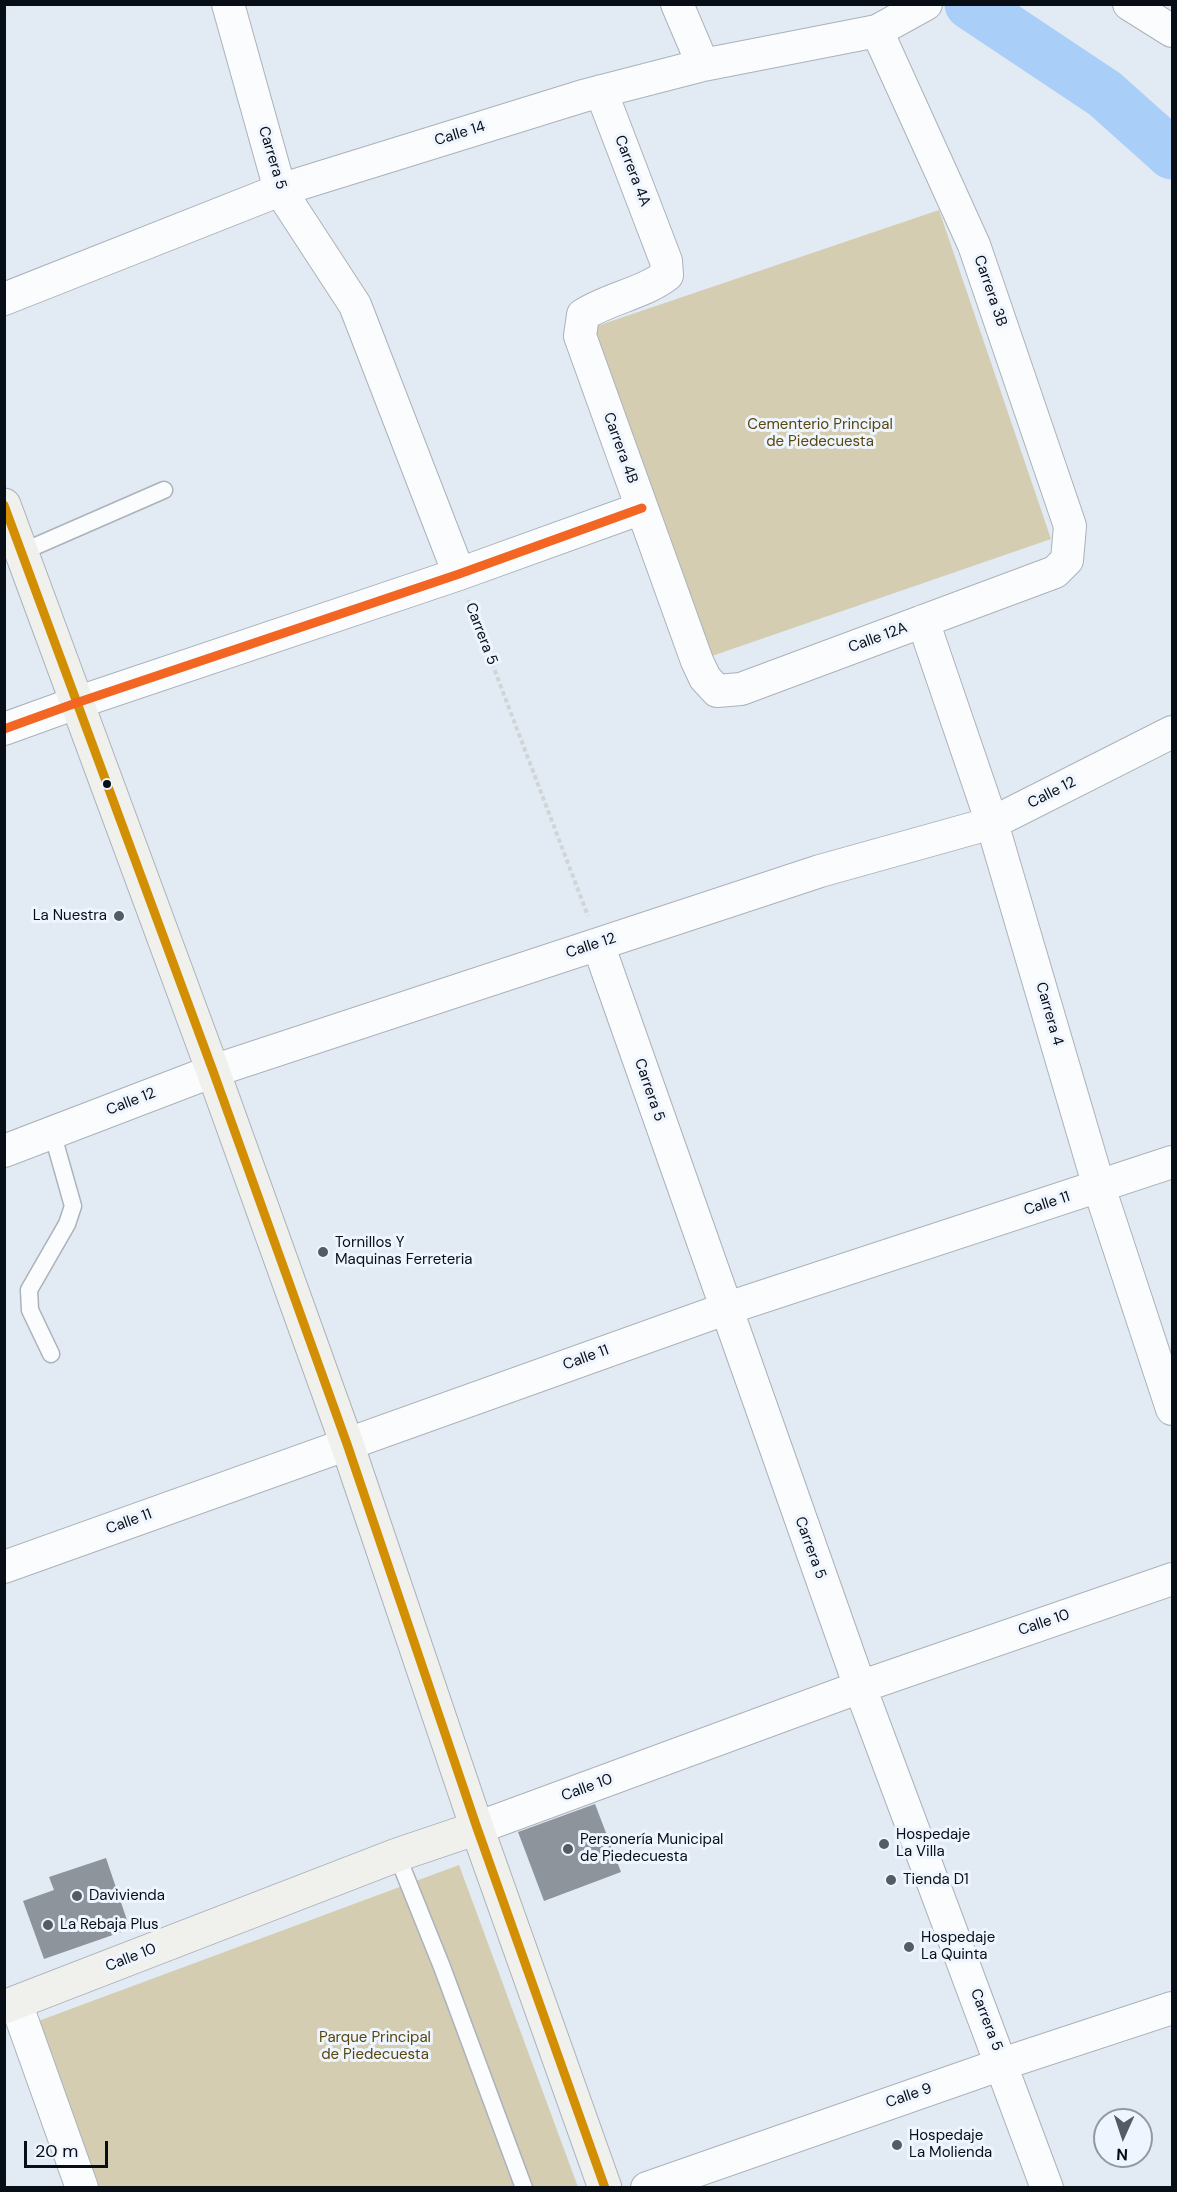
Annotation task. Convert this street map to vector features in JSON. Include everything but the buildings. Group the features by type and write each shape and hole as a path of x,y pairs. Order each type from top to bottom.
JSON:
{"street":[{"name":"Carrera 5","path":"228,4 280,190 355,305 459,574"},
{"path":"677,4 703,65"},
{"name":"Calle 14","path":"4,299 280,190 601,91 703,65 877,31 926,4"},
{"path":"1129,4 1171,26"},
{"name":"Carrera 3B","path":"877,31 974,245 1070,526 1067,560"},
{"name":"Carrera 4A","path":"594,308 653,286 667,275 663,252 601,91"},
{"name":"Carrera 4B","path":"594,308 583,315 580,336 697,661"},
{"path":"4,505 213,1071 347,1443 477,1828 605,2187"},
{"path":"4,729 459,574 642,508"},
{"name":"Calle 12A","path":"697,661 705,678 717,691 741,689 1055,572 1067,560"},
{"name":"Carrera 4","path":"923,621 992,823 1099,1187 1173,1409"},
{"name":"Calle 12","path":"4,1151 213,1071 820,871 992,823 1173,732"},
{"name":"Carrera 5","path":"598,944 860,1687 1047,2187"},
{"name":"Calle 11","path":"4,1567 725,1309 1173,1162"},
{"name":"Calle 10","path":"10,2005 397,1855 477,1828 860,1687 1173,1579"},
{"path":"10,2005 82,2187"},
{"name":"Calle 9","path":"647,2187 1002,2064 1173,2008"}],"lane":[{"path":"22,552 164,490"},
{"path":"51,1354 30,1310 29,1290 67,1224 73,1206 52,1132"},
{"path":"397,1855 442,1967 524,2187"}],"path":[{"name":"Carrera 5","path":"459,574 598,944"}],"green space":[{"name":"Cementerio Principal de Piedecuesta","path":"939,210 1051,539 709,657 591,328"},
{"name":"Parque Principal de Piedecuesta","path":"459,1865 578,2187 96,2187 33,2023"}],"waterway":[{"path":"970,4 1105,94 1172,154"}],"transit line":[{"path":"4,505 213,1071 347,1444 477,1828 605,2188"},
{"path":"4,729 459,574 642,508"}],"place":[{"name":"La Nuestra","path":"119,916"},
{"name":"Tornillos Y Maquinas Ferreteria","path":"323,1252"},
{"name":"Hospedaje La Villa","path":"884,1844"},
{"name":"Personería Municipal de Piedecuesta","path":"568,1849"},
{"name":"Tienda D1","path":"891,1880"},
{"name":"Davivienda","path":"77,1896"},
{"name":"La Rebaja Plus","path":"48,1925"},
{"name":"Hospedaje La Quinta","path":"909,1947"},
{"name":"Hospedaje La Molienda","path":"897,2145"}]}
